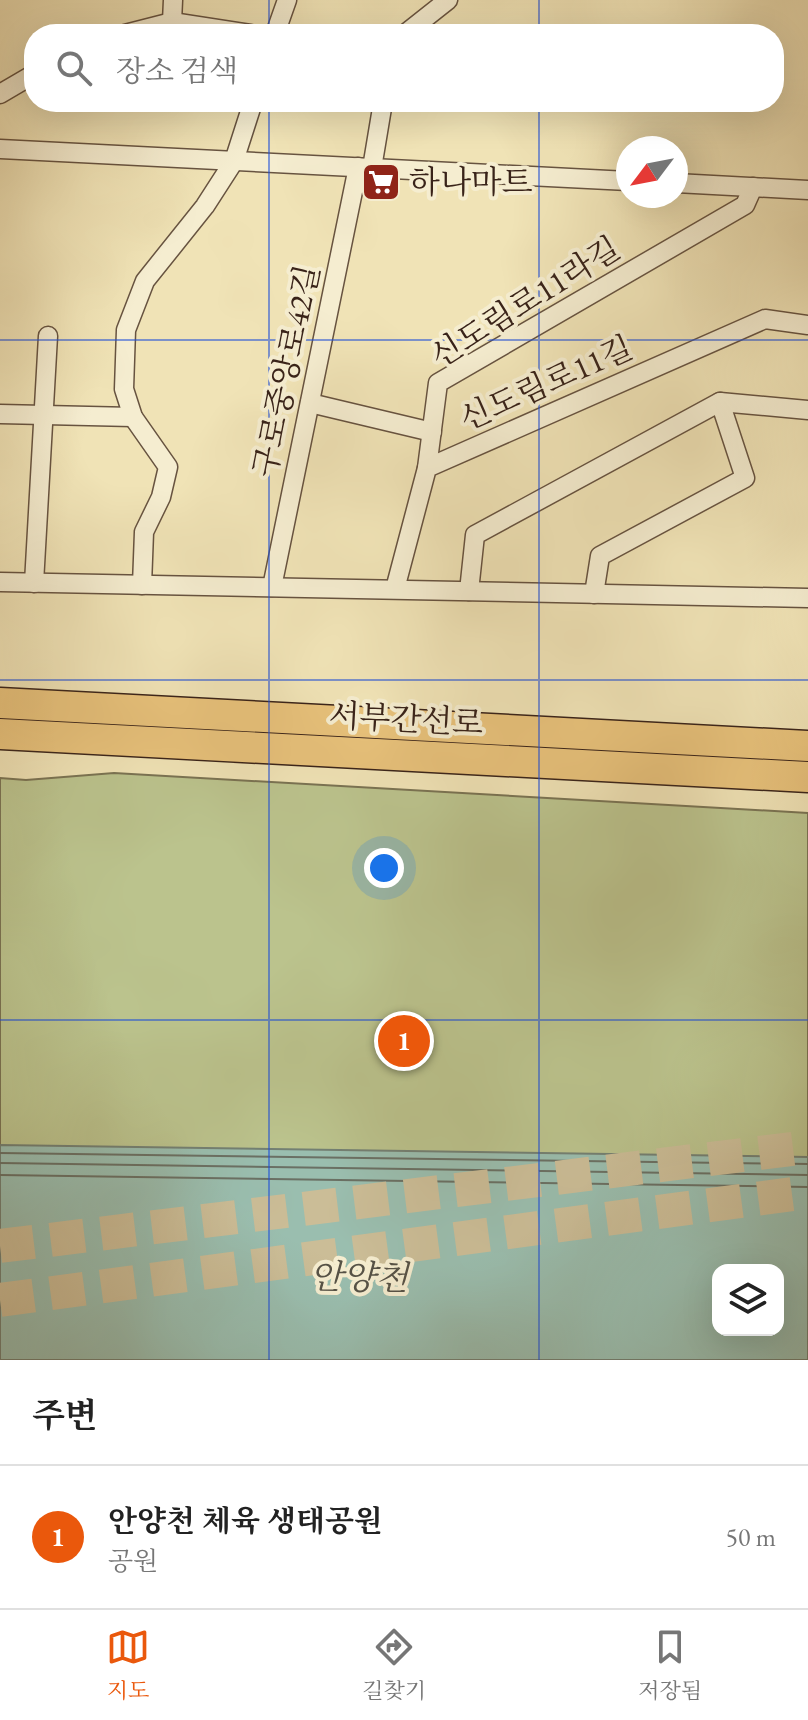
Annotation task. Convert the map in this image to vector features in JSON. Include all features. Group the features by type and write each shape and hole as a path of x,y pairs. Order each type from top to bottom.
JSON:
{"main road":[{"name":"서부간선로","path":"0,703 808,746"},
{"name":"서부간선로","path":"0,734 808,777"}],"street":[{"path":"172,22 173,0"},
{"path":"279,24 287,0"},
{"path":"418,24 448,0"},
{"path":"164,24 185,24"},
{"path":"0,94 24,80"},
{"path":"142,585 144,532 161,497 168,467 133,417 124,389 126,330 145,281 205,206 234,161 250,112"},
{"path":"365,167 380,112"},
{"path":"0,149 616,180"},
{"name":"구로중앙로42길","path":"272,587 310,403 365,167"},
{"path":"688,184 808,190"},
{"name":"신도림로11라길","path":"427,468 438,383 745,205 753,187"},
{"name":"신도림로11길","path":"427,468 765,319 808,325"},
{"path":"34,583 48,336"},
{"path":"469,591 475,535 720,402 808,410"},
{"path":"594,594 600,556 745,478 720,402"},
{"path":"310,403 432,432"},
{"path":"0,414 133,417"},
{"path":"395,589 427,468"},
{"path":"0,582 808,598"}],"green space":[{"path":"114,773 808,813 808,1360 0,1360 0,778 26,780"}],"water":[{"name":"안양천","path":"0,1145 808,1157 808,1360 0,1360"}],"tunnel":[{"path":"0,1246 808,1147"},
{"path":"0,1300 808,1192"}],"place":[{"name":"하나마트","path":"381,182"},
{"name":"안양천 체육 생태공원","path":"404,1041"}]}
